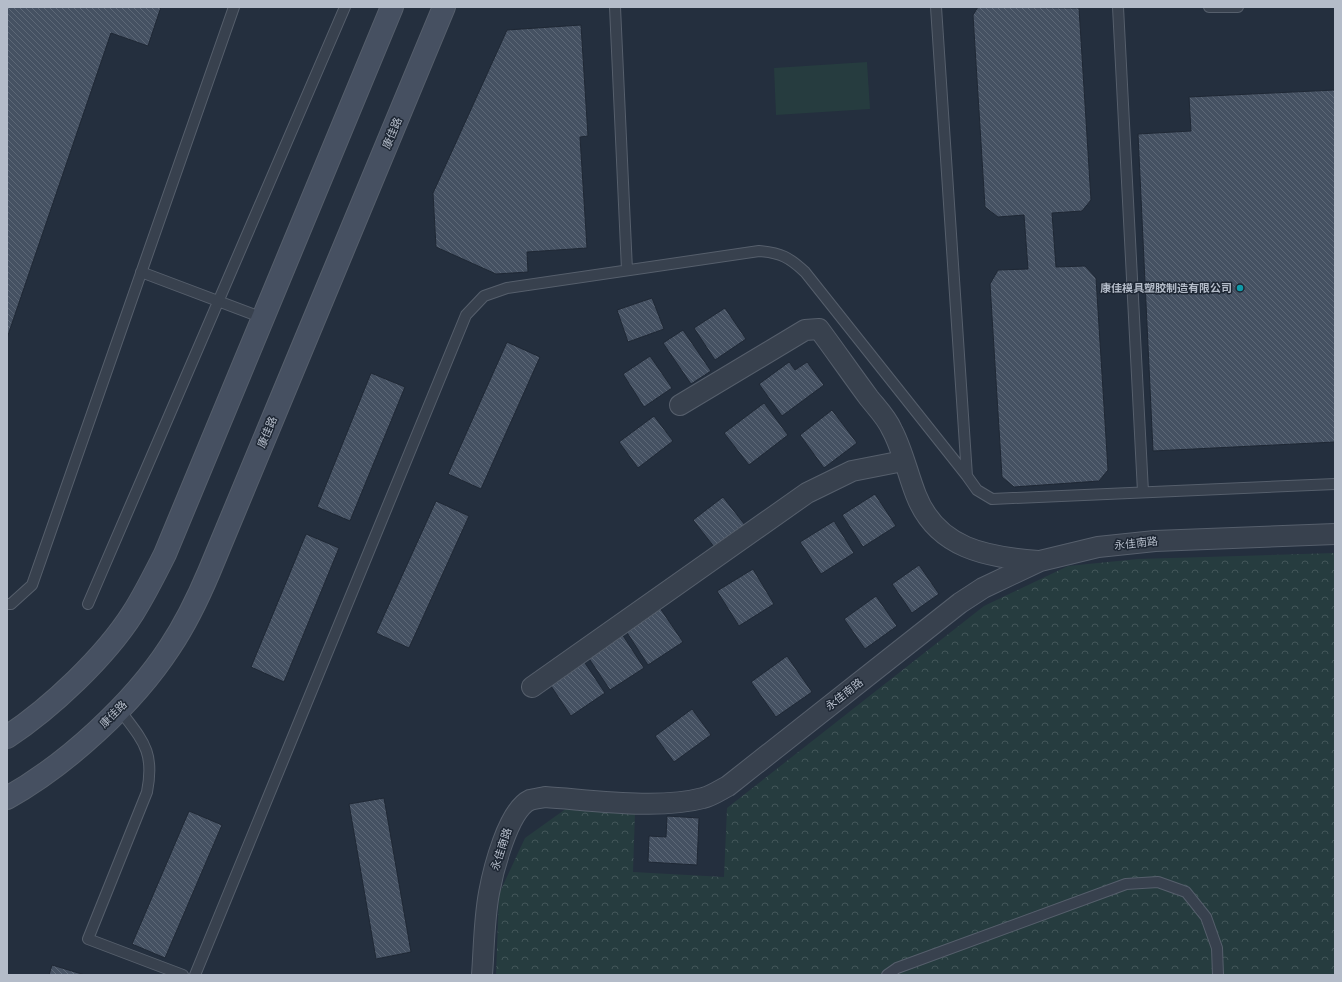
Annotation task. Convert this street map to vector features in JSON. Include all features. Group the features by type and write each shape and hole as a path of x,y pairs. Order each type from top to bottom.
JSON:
{"street":[{"path":"7,736 20,728 70,685 114,639 133,614 165,554 392,7"},
{"name":"康佳路","path":"7,798 26,787 56,765 119,709 170,648 198,599 444,7"},
{"path":"680,405 805,330 819,330 892,430 921,508 928,520 938,530 961,545 986,554 1004,558 1040,561"},
{"path":"532,687 807,493 852,471 903,461"},
{"name":"永佳南路","path":"482,975 487,910 492,877 509,824 518,810 529,801 545,797 651,803 678,803 705,798 728,786 960,603 983,588 1040,561 1098,547 1156,540 1335,534"}],"lane":[{"path":"7,604 11,604 32,585 234,7"},
{"path":"88,604 345,7"},
{"path":"615,7 627,270"},
{"path":"936,7 966,476"},
{"path":"1118,7 1143,492"},
{"path":"1209,7 1238,7"},
{"path":"194,975 466,315 484,296 507,288 759,251 776,252 791,259 805,272 977,490 992,498 1335,484"},
{"path":"141,272 263,318"},
{"path":"119,709 142,740 150,756 151,774 147,792 88,939 183,975"},
{"path":"887,975 897,968 1126,884 1158,882 1186,892 1206,918 1217,948 1218,975"}],"green space":[{"path":"867,62 870,109 776,115 774,68"},
{"path":"1335,553 1335,975 496,975 499,894 525,838 567,808 635,812 633,872 724,877 727,808 984,606 1068,566 1138,559"}],"building":[{"path":"7,7 161,7 148,46 111,33 7,338"},
{"path":"978,7 1079,8 1091,200 1082,211 1052,213 1056,267 1085,266 1096,278 1108,470 1099,481 1014,487 1002,477 990,284 998,270 1028,269 1024,215 998,217 985,207 973,15"},
{"path":"581,25 588,136 580,137 587,248 527,252 528,272 496,274 436,247 433,193 507,30"},
{"name":"康佳模具塑胶制造有限公司","path":"1335,90 1335,442 1153,451 1138,134 1191,131 1189,97"},
{"path":"652,298 664,329 628,342 617,310"},
{"path":"725,308 746,339 715,360 694,328"},
{"path":"683,330 711,371 691,384 663,343"},
{"path":"507,342 540,357 481,489 448,474"},
{"path":"650,356 672,388 644,407 623,374"},
{"path":"789,362 795,370 807,362 824,385 782,416 759,384"},
{"path":"371,373 405,387 350,521 317,507"},
{"path":"764,403 788,435 749,465 724,433"},
{"path":"832,410 857,443 824,468 800,435"},
{"path":"654,416 673,441 638,468 619,442"},
{"path":"875,494 896,526 863,547 842,515"},
{"path":"723,497 745,525 715,548 693,520"},
{"path":"436,501 469,516 409,648 376,633"},
{"path":"834,521 854,553 821,574 800,542"},
{"path":"306,534 339,548 284,682 251,667"},
{"path":"919,565 939,594 912,613 892,584"},
{"path":"753,569 774,604 739,626 717,591"},
{"path":"876,596 897,626 865,649 844,619"},
{"path":"660,608 683,642 648,665 626,631"},
{"path":"622,634 644,668 610,690 588,657"},
{"path":"787,656 812,692 776,717 751,682"},
{"path":"583,660 605,693 571,716 549,683"},
{"path":"692,709 711,735 674,762 655,736"},
{"path":"384,798 411,952 376,959 349,804"},
{"path":"189,811 222,825 165,958 132,944"},
{"path":"667,816 699,818 697,865 648,862 649,836 666,837"},
{"path":"52,965 85,975 49,975"}],"place":[{"name":"康佳模具塑胶制造有限公司","path":"1240,288"}]}
